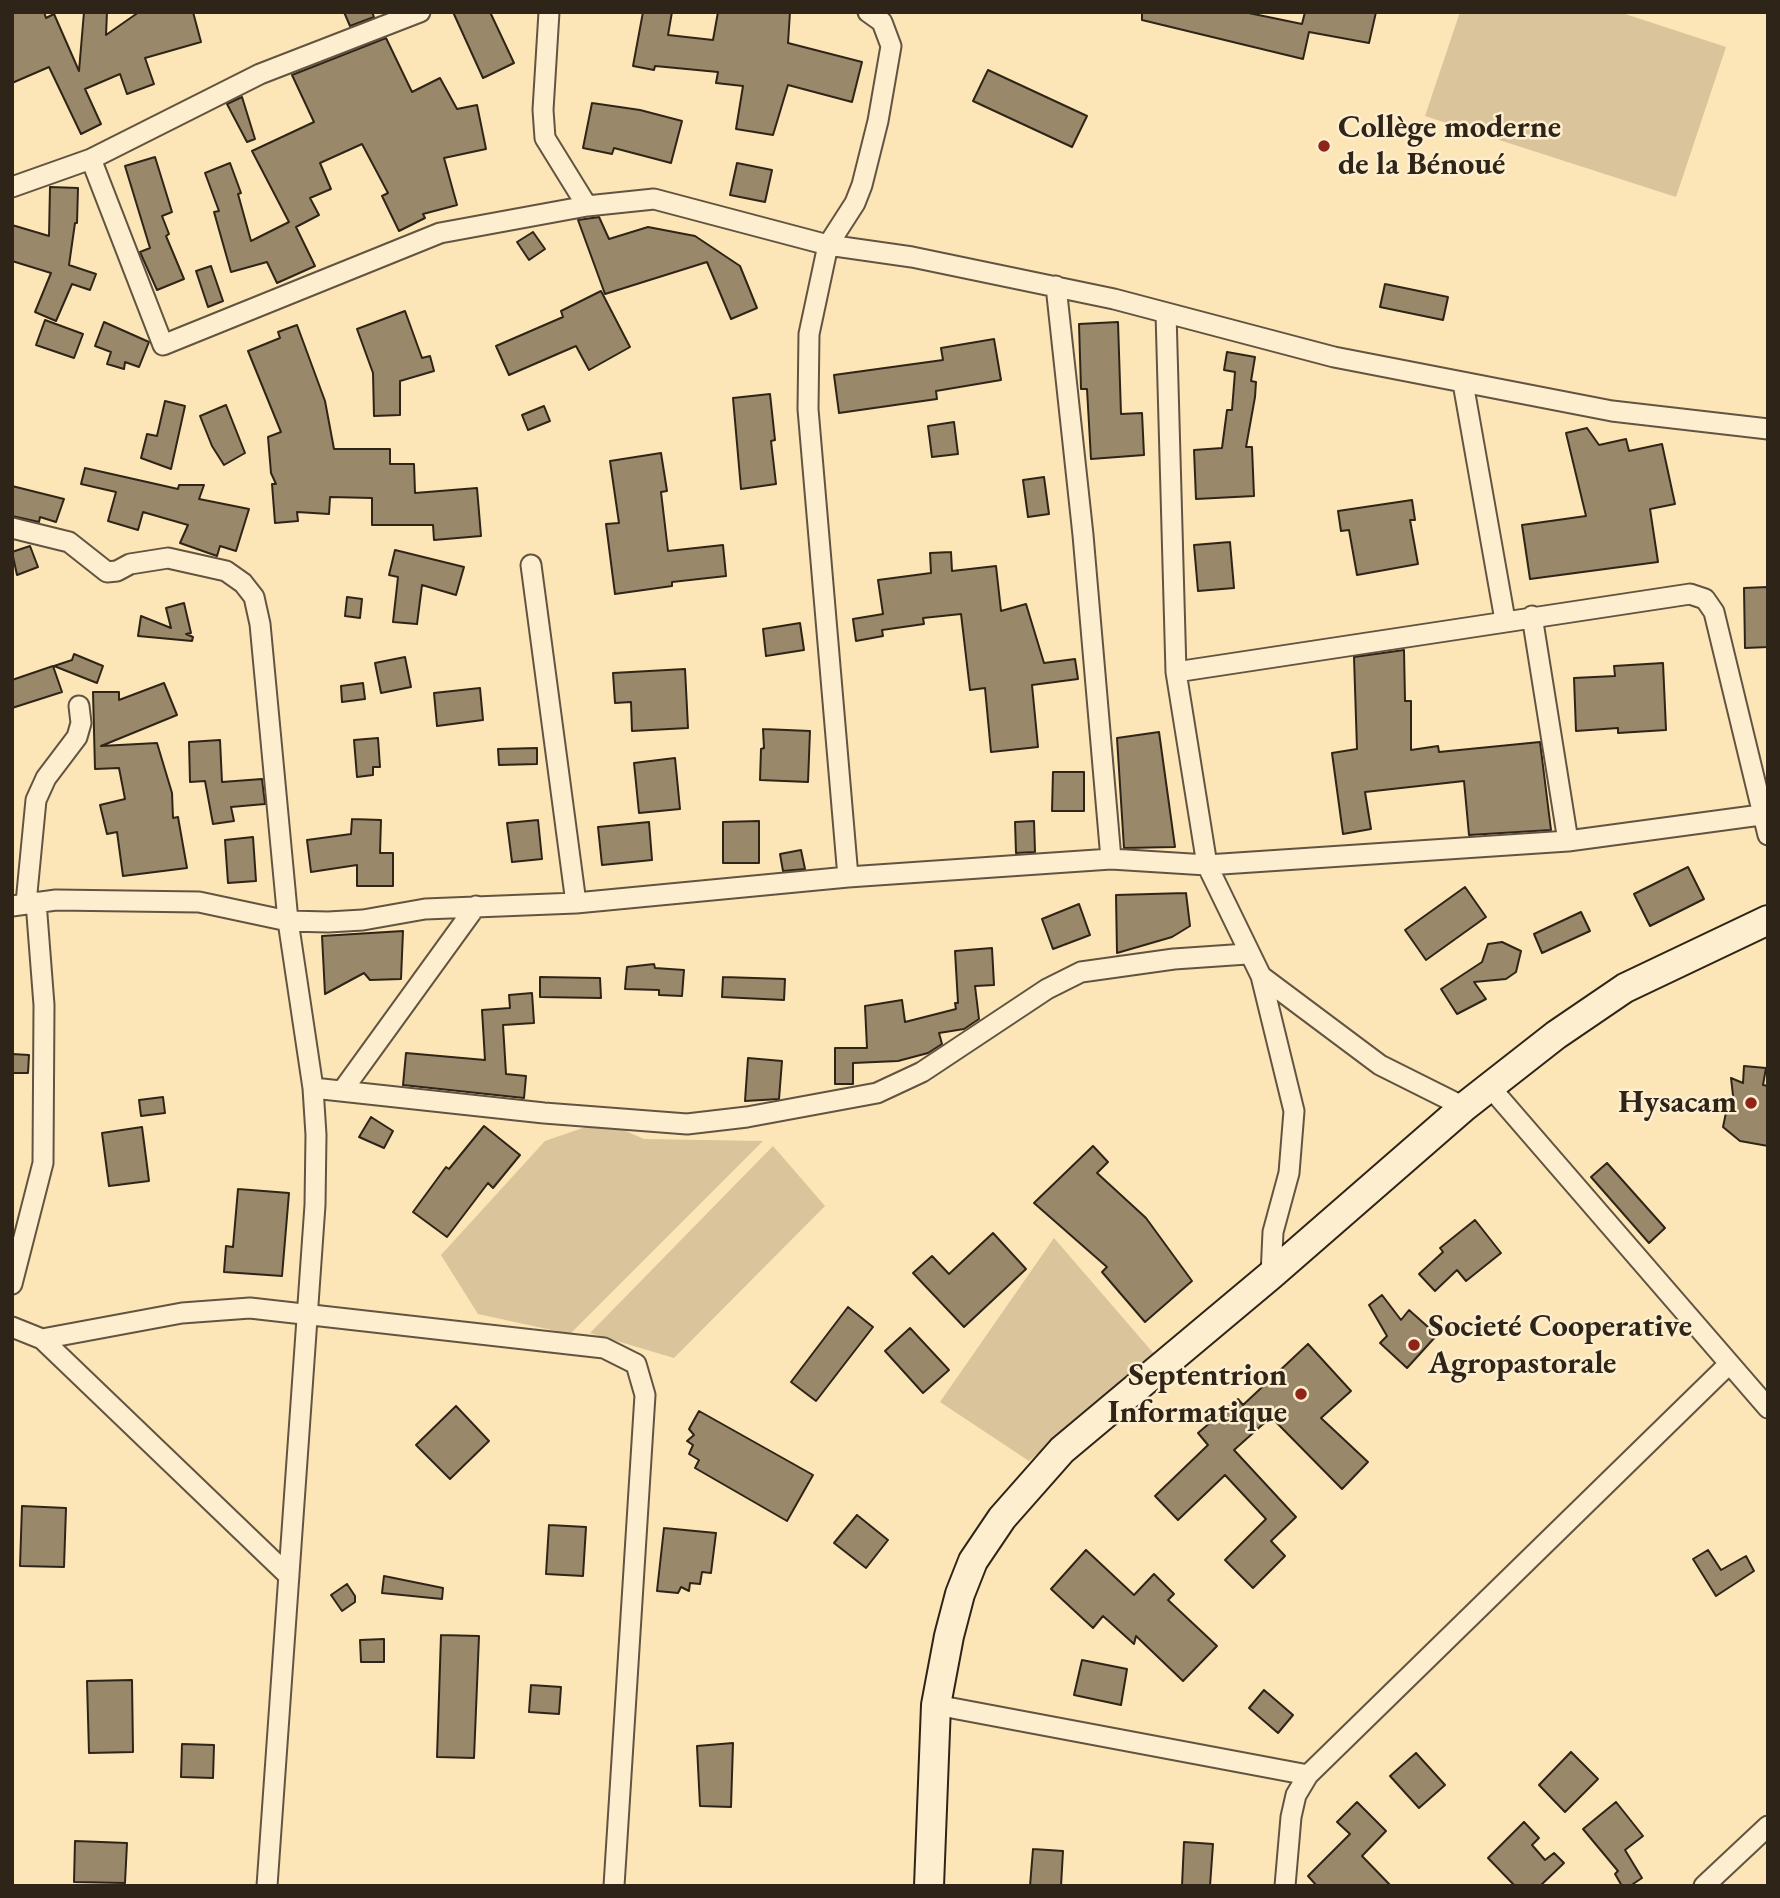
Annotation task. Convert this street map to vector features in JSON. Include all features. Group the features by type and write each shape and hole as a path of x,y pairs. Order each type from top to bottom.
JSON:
{"street":[{"path":"12,187 91,159 260,74 420,12"},
{"path":"549,12 545,138 587,206"},
{"path":"848,877 808,409 809,334 828,245 862,185 891,46 881,22 868,12"},
{"path":"91,159 163,345 440,233 587,206 654,200 828,245 912,257 1056,286 1334,357 1612,411 1768,429"},
{"path":"1056,286 1087,574 1111,859"},
{"path":"1166,313 1176,672 1207,864 1247,954 1261,976 1294,1111 1290,1173 1273,1232 1271,1275"},
{"path":"1463,383 1505,620"},
{"path":"12,528 69,542 107,572 117,571 130,564 168,558 226,571 243,583 254,597 260,624 288,921 313,1088 315,1205 268,1886"},
{"path":"531,565 576,903"},
{"path":"1176,672 1690,594 1705,599 1714,612 1768,835"},
{"path":"1532,616 1568,841"},
{"path":"12,1284 43,1163 44,1005 25,904 36,800 46,778 77,737 81,723 79,706"},
{"path":"25,904 108,900 199,902 288,921 363,920 425,909 576,903 848,877 1111,859 1207,864 1568,841 1765,814"},
{"path":"342,1091 476,906"},
{"path":"929,1886 936,1705 960,1594 973,1561 1002,1518 1062,1450 1271,1275 1464,1107 1556,1035 1625,988 1768,920"},
{"path":"313,1088 544,1113 687,1124 747,1117 877,1093 922,1072 1047,989 1081,972 1150,961 1247,954"},
{"path":"1261,976 1380,1065 1464,1107"},
{"path":"1490,1087 1768,1408"},
{"path":"42,1339 182,1313 250,1308 307,1312 604,1348 636,1364 645,1395 614,1886"},
{"path":"12,1327 42,1339 289,1576"},
{"path":"1285,1886 1291,1817 1296,1795 1308,1775 1729,1364"},
{"path":"936,1705 1308,1775"},
{"path":"1714,1882 1768,1826"}],"shaded area":[{"path":"1460,12 1619,12 1726,47 1676,197 1425,116"},
{"path":"603,1121 644,1139 763,1141 570,1334 478,1314 441,1255 545,1141"},
{"path":"773,1146 825,1206 674,1358 590,1333"},
{"path":"1054,1238 1155,1355 1029,1461 940,1402"}],"building":[{"path":"12,12 44,12 46,18 54,14 79,71 84,12 107,12 106,35 139,12 193,12 201,42 145,58 154,84 127,94 120,74 85,89 101,124 81,134 49,67 12,83"},
{"path":"344,12 372,12 374,17 350,26"},
{"path":"453,12 490,12 514,63 483,78"},
{"path":"643,12 672,12 668,35 713,40 718,12 790,12 788,43 862,62 852,102 788,85 773,135 736,129 743,86 716,83 718,72 655,66 654,70 633,66"},
{"path":"1142,12 1244,12 1302,24 1305,12 1376,12 1369,43 1309,32 1303,59 1142,20"},
{"path":"386,38 412,92 440,78 457,109 477,105 486,149 444,158 457,205 423,214 425,218 399,231 382,196 388,193 362,144 320,163 331,189 310,198 319,215 296,227 315,266 277,283 267,262 231,272 214,212 219,211 205,173 230,163 241,193 238,194 251,241 289,222 252,151 314,122 292,75"},
{"path":"988,70 1087,116 1072,147 973,101"},
{"path":"242,97 255,139 247,142 227,104"},
{"path":"592,103 640,110 682,121 671,163 614,148 612,154 583,148"},
{"path":"155,157 172,212 162,216 169,234 166,236 184,279 157,290 140,252 150,248 125,166"},
{"path":"737,163 772,170 765,202 730,195"},
{"path":"50,187 78,188 77,223 69,265 96,274 90,290 72,284 56,321 35,312 51,273 12,261 12,225 49,236"},
{"path":"599,217 609,239 648,227 695,236 740,266 757,308 731,319 707,262 605,294 578,220"},
{"path":"533,232 545,249 529,260 517,242"},
{"path":"211,266 223,301 208,307 196,271"},
{"path":"1385,284 1448,297 1443,320 1380,307"},
{"path":"601,291 630,347 589,370 576,346 509,375 496,346 563,317 561,311"},
{"path":"405,311 422,358 430,356 434,371 400,381 400,415 374,416 373,373 357,329"},
{"path":"45,320 83,334 74,358 36,345"},
{"path":"104,322 149,342 139,367 125,362 124,369 107,364 111,352 95,346"},
{"path":"1118,322 1121,414 1142,413 1144,455 1091,459 1087,389 1081,389 1079,324"},
{"path":"297,325 325,401 334,449 390,449 390,464 414,464 415,493 477,488 481,536 434,540 433,525 372,525 372,498 330,497 329,514 297,512 298,521 275,523 272,484 276,484 271,473 268,437 281,432 248,351 280,338 278,332"},
{"path":"994,339 1001,380 936,391 937,399 839,413 834,375 943,360 941,348"},
{"path":"1227,352 1255,357 1251,381 1256,382 1255,397 1246,447 1252,447 1254,496 1196,499 1194,450 1222,448 1227,410 1232,410 1235,372 1224,370"},
{"path":"770,394 775,440 771,441 776,484 741,489 733,398"},
{"path":"165,401 185,406 171,469 141,458 147,434 157,436"},
{"path":"226,405 245,453 224,465 212,446 200,416"},
{"path":"544,406 550,421 528,430 522,415"},
{"path":"954,422 958,454 932,457 928,426"},
{"path":"1587,428 1599,445 1626,439 1629,451 1662,444 1675,504 1650,509 1658,562 1530,579 1522,525 1586,516 1566,433"},
{"path":"661,453 667,491 661,492 668,551 723,545 726,576 672,582 672,586 615,594 606,524 619,523 610,461"},
{"path":"85,468 178,489 179,485 204,485 199,499 249,509 236,551 220,546 217,556 180,543 188,525 143,512 138,530 108,521 116,492 81,484"},
{"path":"1044,477 1049,514 1028,517 1023,480"},
{"path":"12,486 64,499 56,522 40,517 39,522 12,516"},
{"path":"1412,500 1415,520 1410,520 1418,564 1357,575 1349,530 1341,531 1338,511"},
{"path":"1230,542 1234,588 1198,591 1194,545"},
{"path":"30,546 38,567 17,575 12,552"},
{"path":"395,550 464,567 456,595 422,585 417,624 393,622 398,577 389,575"},
{"path":"951,552 952,571 996,566 1001,611 1026,604 1044,663 1075,659 1078,679 1032,685 1038,747 991,752 985,688 970,690 961,614 923,618 924,624 882,630 883,636 856,641 853,619 883,614 878,580 931,573 930,553"},
{"path":"1768,587 1768,647 1745,648 1744,588"},
{"path":"347,597 362,599 360,618 345,616"},
{"path":"184,603 191,633 186,634 193,637 192,641 138,636 141,616 171,628 166,608"},
{"path":"800,623 804,650 766,656 763,629"},
{"path":"1404,650 1405,701 1411,701 1411,750 1438,746 1439,752 1540,742 1551,830 1469,835 1464,781 1365,792 1371,829 1343,834 1332,753 1357,749 1354,657"},
{"path":"74,654 103,666 97,683 54,666 72,660"},
{"path":"405,657 411,687 381,693 375,663"},
{"path":"1663,663 1666,730 1618,733 1618,728 1576,731 1574,678 1615,676 1614,666"},
{"path":"53,666 62,692 12,708 12,680"},
{"path":"685,669 688,728 632,731 631,702 615,703 613,673"},
{"path":"164,683 177,715 101,746 157,743 172,793 173,818 178,817 187,868 123,876 117,832 107,834 100,805 125,799 119,768 95,769 93,692 119,692 119,700"},
{"path":"363,683 365,699 342,702 341,686"},
{"path":"480,688 483,720 437,726 434,693"},
{"path":"763,729 810,731 808,782 760,780 761,749 764,748"},
{"path":"1159,732 1175,847 1124,848 1117,738"},
{"path":"378,738 380,767 373,767 373,775 357,777 354,740"},
{"path":"220,740 222,782 262,779 265,804 231,807 234,821 213,824 205,781 190,782 189,742"},
{"path":"537,748 537,764 499,765 498,749"},
{"path":"675,758 680,809 639,813 634,763"},
{"path":"1053,772 1084,772 1084,811 1052,811"},
{"path":"352,819 381,820 380,853 393,853 393,886 357,886 357,865 311,872 307,840 351,834"},
{"path":"538,820 542,859 512,862 507,823"},
{"path":"759,821 759,863 723,863 723,822"},
{"path":"1034,821 1035,852 1016,853 1015,822"},
{"path":"649,822 652,860 602,865 598,827"},
{"path":"253,837 256,881 228,883 225,840"},
{"path":"801,850 805,869 783,871 780,854"},
{"path":"1688,867 1704,899 1650,926 1634,894"},
{"path":"1465,887 1486,917 1426,960 1405,930"},
{"path":"1186,893 1190,926 1172,937 1117,953 1116,895"},
{"path":"1079,904 1090,935 1053,949 1042,919"},
{"path":"1581,912 1590,931 1542,953 1534,934"},
{"path":"403,931 401,979 370,980 364,973 325,994 322,936"},
{"path":"1502,942 1521,951 1516,972 1506,979 1474,982 1486,999 1457,1014 1441,989 1482,962 1488,944"},
{"path":"992,948 994,985 975,986 979,1019 964,1029 939,1033 942,1044 928,1053 898,1061 853,1063 853,1084 835,1084 835,1048 867,1048 865,1006 902,1000 905,1022 956,1009 955,1003 958,1003 955,951"},
{"path":"654,964 655,968 684,970 682,996 659,995 659,990 625,989 627,967"},
{"path":"540,977 600,978 601,998 540,997"},
{"path":"723,977 785,979 784,1000 722,997"},
{"path":"532,993 534,1023 503,1025 506,1074 526,1076 524,1098 403,1085 406,1053 485,1060 482,1010 510,1008 509,995"},
{"path":"12,1054 29,1055 28,1073 12,1073"},
{"path":"748,1058 782,1061 779,1099 745,1101"},
{"name":"Hysacam","path":"1744,1066 1766,1068 1763,1085 1768,1086 1768,1146 1740,1141 1723,1127 1728,1103 1734,1104 1731,1078 1743,1083"},
{"path":"163,1097 165,1113 141,1116 139,1100"},
{"path":"371,1117 393,1131 384,1148 359,1137"},
{"path":"484,1126 520,1155 493,1188 488,1183 447,1237 413,1212 446,1167 449,1169"},
{"path":"142,1127 149,1181 109,1186 102,1133"},
{"path":"1093,1146 1108,1162 1097,1173 1146,1218 1192,1281 1145,1322 1102,1272 1107,1267 1034,1203"},
{"path":"1607,1163 1665,1228 1649,1243 1591,1177"},
{"path":"238,1189 289,1193 282,1276 224,1272 226,1246 233,1247"},
{"path":"1475,1220 1501,1253 1466,1281 1457,1270 1435,1291 1419,1274 1443,1252 1440,1248"},
{"path":"993,1233 1026,1269 964,1327 913,1273 932,1256 949,1274"},
{"path":"1382,1295 1401,1320 1409,1310 1437,1335 1407,1368 1380,1343 1387,1336 1369,1305"},
{"path":"848,1307 873,1327 816,1401 791,1382"},
{"path":"910,1328 949,1370 923,1393 885,1351"},
{"path":"1308,1344 1351,1391 1321,1418 1368,1462 1342,1489 1271,1417 1234,1450 1296,1517 1271,1541 1285,1556 1253,1588 1225,1560 1266,1519 1225,1475 1178,1520 1155,1496 1208,1445 1198,1433 1238,1399 1243,1405"},
{"path":"456,1406 489,1441 450,1479 416,1445"},
{"path":"699,1411 813,1475 787,1521 695,1468 699,1460 689,1454 693,1445 687,1441 694,1435 689,1429"},
{"path":"22,1506 66,1508 64,1567 20,1566"},
{"path":"857,1515 888,1540 866,1568 834,1543"},
{"path":"549,1525 586,1527 583,1576 546,1574"},
{"path":"664,1528 716,1533 711,1573 702,1572 700,1584 690,1583 689,1591 681,1587 678,1593 657,1591"},
{"path":"1086,1550 1134,1595 1154,1574 1174,1594 1168,1600 1217,1646 1183,1681 1136,1636 1134,1644 1103,1616 1093,1628 1051,1589"},
{"path":"1708,1550 1721,1570 1746,1556 1754,1571 1716,1596 1693,1559"},
{"path":"384,1576 443,1588 442,1599 382,1593"},
{"path":"347,1584 355,1596 355,1602 342,1611 331,1595"},
{"path":"441,1635 479,1636 474,1758 437,1757"},
{"path":"384,1639 384,1662 361,1662 360,1640"},
{"path":"1082,1660 1127,1669 1121,1705 1074,1695"},
{"path":"132,1680 133,1752 89,1753 87,1681"},
{"path":"531,1685 561,1687 559,1714 529,1712"},
{"path":"1264,1690 1293,1715 1278,1733 1249,1708"},
{"path":"733,1743 731,1807 700,1806 697,1746"},
{"path":"182,1744 214,1745 213,1778 181,1777"},
{"path":"1571,1752 1598,1779 1565,1812 1539,1785"},
{"path":"1416,1753 1445,1785 1419,1808 1390,1776"},
{"path":"1357,1802 1386,1831 1362,1856 1391,1886 1317,1886 1308,1876 1350,1834 1337,1822"},
{"path":"1616,1802 1643,1836 1625,1850 1642,1878 1630,1886 1622,1886 1615,1874 1618,1871 1583,1829"},
{"path":"1524,1822 1539,1838 1532,1845 1545,1860 1554,1853 1564,1863 1540,1886 1515,1886 1488,1858"},
{"path":"75,1841 127,1843 125,1883 74,1882"},
{"path":"1184,1842 1213,1844 1210,1886 1182,1886"},
{"path":"1033,1849 1063,1851 1061,1886 1030,1886"}],"place":[{"name":"Collège moderne de la Bénoué","path":"1324,146"},
{"name":"Hysacam","path":"1751,1103"},
{"name":"Societé Cooperative Agropastorale","path":"1414,1345"},
{"name":"Septentrion Informatique","path":"1301,1394"}]}
